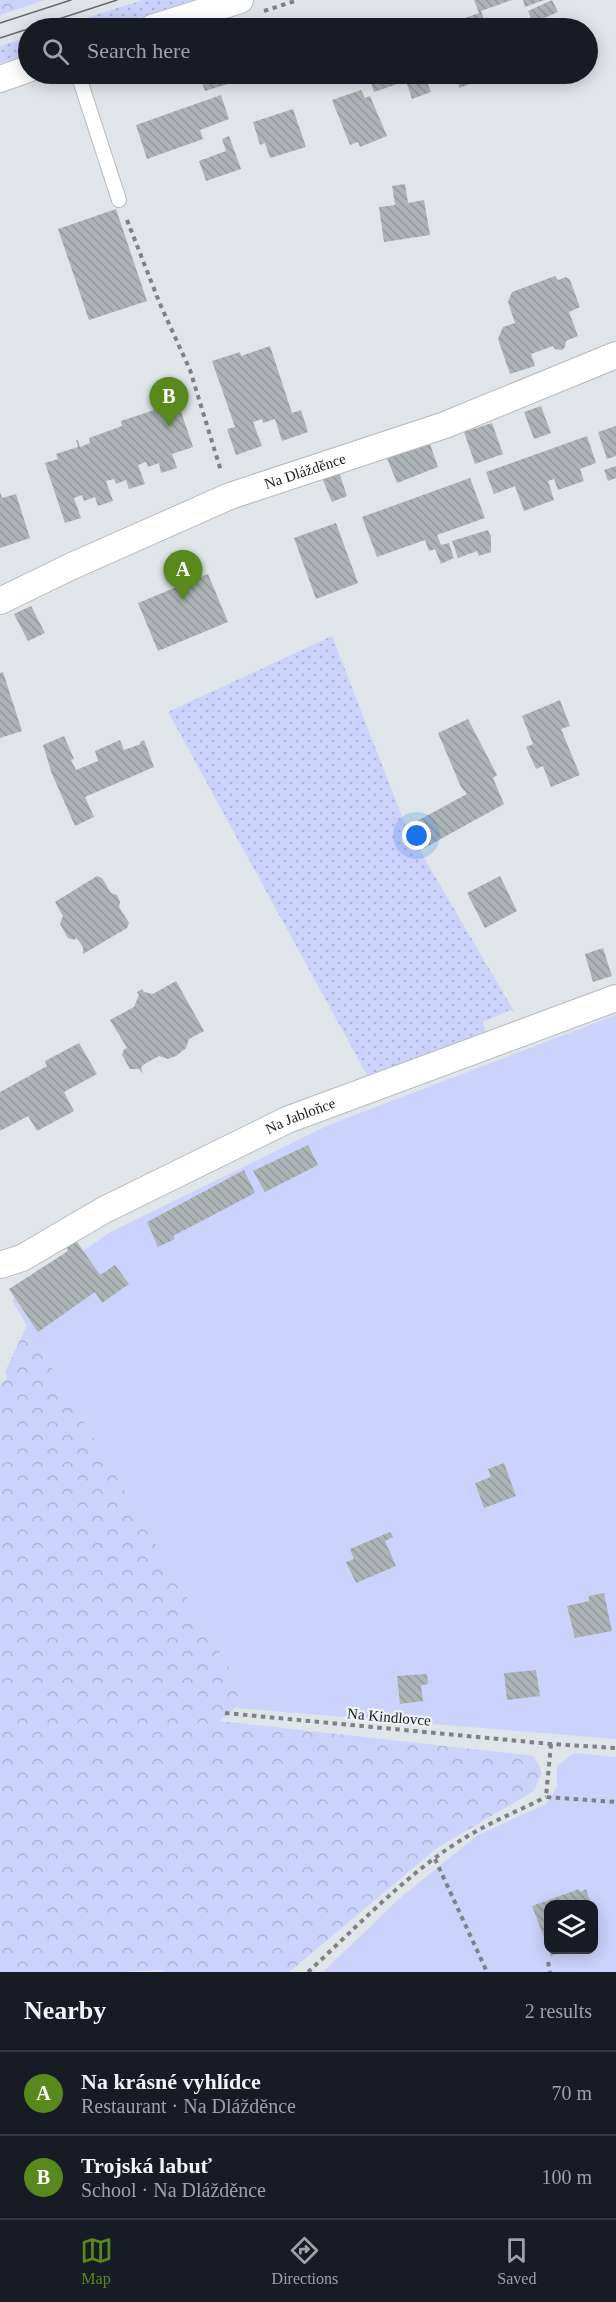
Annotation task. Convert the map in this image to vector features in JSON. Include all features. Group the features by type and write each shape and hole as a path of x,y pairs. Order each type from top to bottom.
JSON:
{"street":[{"path":"183,18 240,0"},
{"path":"0,79 18,73"},
{"name":"Na Dlážděnce","path":"0,602 72,566 230,496 445,425 616,355"},
{"name":"Na Jabloňce","path":"0,1265 22,1258 104,1210 287,1120 616,998"}],"lane":[{"path":"81,84 119,200"}],"path":[{"path":"119,200 160,304 190,370 224,480"},
{"name":"Na Kindlovce","path":"225,1713 551,1744 616,1748"},
{"path":"546,1797 551,1744"},
{"path":"308,1972 406,1883 468,1836 546,1797 616,1802"},
{"path":"435,1859 487,1972"},
{"path":"548,1962 550,1972"}],"green space":[{"path":"0,0 45,0 0,15"},
{"path":"143,0 194,0 137,18 86,18"},
{"path":"18,40 18,57 0,63 0,46"},
{"path":"332,636 406,827 515,1013 510,1010 482,1022 487,1034 367,1075 168,712"},
{"path":"616,1015 616,1739 236,1708 247,1698 12,1300 109,1233 329,1125"},
{"path":"27,1325 247,1698 220,1721 534,1756 542,1773 534,1791 437,1848 289,1972 166,1972 161,1970 0,1972 0,1385 7,1378 5,1372"},
{"path":"574,1753 616,1757 616,1972 323,1972 401,1897 478,1835 546,1804 557,1787 557,1766"}],"building":[{"path":"474,0 512,0 481,11 483,18 465,18 479,13"},
{"path":"523,0 544,0 525,7"},
{"path":"552,0 558,12 544,18 531,18 528,11"},
{"path":"203,84 228,84 205,91"},
{"path":"371,84 397,84 374,92"},
{"path":"407,84 428,84 431,92 412,99"},
{"path":"458,84 470,84 459,88"},
{"path":"361,90 365,98 370,96 387,136 360,147 358,142 350,145 332,100"},
{"path":"221,95 229,119 200,130 203,139 147,159 136,125"},
{"path":"293,109 306,147 270,158 265,143 260,145 253,122"},
{"path":"229,136 241,169 206,181 199,161 226,151 222,139"},
{"path":"405,184 408,203 424,200 430,235 384,242 379,207 395,205 392,186"},
{"path":"116,209 147,301 89,320 58,229"},
{"path":"555,276 558,280 566,277 570,280 580,307 569,312 578,336 566,341 562,350 555,349 553,346 531,354 535,366 510,374 498,339 503,327 515,323 508,302 512,292"},
{"path":"270,346 292,413 301,410 308,432 282,441 275,419 263,423 262,419 253,422 262,446 236,455 227,429 235,427 212,361 240,352 241,356"},
{"path":"176,397 193,447 172,454 177,468 161,473 159,463 148,467 146,462 138,465 145,484 129,489 126,480 116,484 114,479 106,481 113,501 98,506 95,497 84,501 82,495 74,498 81,518 65,523 45,463 58,459 56,454 78,447 76,440 80,447 90,443 89,438 122,426 121,421 154,410 153,405"},
{"path":"541,406 551,433 534,439 524,412"},
{"path":"492,423 503,454 475,464 464,432"},
{"path":"616,426 616,456 607,459 598,432"},
{"path":"587,436 596,463 580,469 584,481 558,490 554,479 548,481 554,500 524,511 515,486 494,494 486,472"},
{"path":"430,444 438,467 397,483 387,458"},
{"path":"616,466 616,478 608,481 604,470"},
{"path":"339,472 347,496 332,502 322,478"},
{"path":"470,478 485,518 437,535 441,545 449,543 454,558 441,564 435,549 429,551 425,540 377,557 362,517"},
{"path":"0,492 2,498 16,494 30,538 0,548"},
{"path":"336,523 358,583 316,599 294,538"},
{"path":"488,530 491,537 491,552 479,556 477,551 458,558 452,541"},
{"path":"208,574 228,622 158,651 138,603"},
{"path":"31,606 45,633 28,641 14,614"},
{"path":"3,672 22,731 0,738 0,673"},
{"path":"560,700 570,726 561,729 580,775 551,787 543,766 536,769 526,747 533,744 522,716"},
{"path":"468,719 497,775 493,778 504,804 419,851 406,827 467,794 461,787 438,733"},
{"path":"64,736 76,770 98,761 95,751 120,740 124,750 141,744 140,742 144,740 154,767 85,797 94,817 75,826 52,774 43,745"},
{"path":"97,876 102,878 111,893 117,895 120,902 119,907 129,923 127,928 83,954 83,947 79,941 76,938 74,940 68,938 60,924 63,916 55,902"},
{"path":"500,876 517,911 485,928 467,893"},
{"path":"603,948 612,976 593,982 585,954"},
{"path":"176,981 204,1031 189,1039 186,1048 176,1056 168,1059 159,1056 143,1065 141,1068 143,1074 139,1069 130,1069 122,1055 124,1049 127,1048 110,1020 134,1007 139,995 137,992 142,989 144,992 153,994"},
{"path":"79,1043 97,1074 64,1092 74,1111 37,1131 28,1116 0,1131 0,1092 47,1066 45,1061"},
{"path":"308,1145 318,1165 265,1192 253,1171"},
{"path":"244,1170 255,1193 173,1236 175,1239 158,1247 147,1222"},
{"path":"75,1239 100,1275 115,1265 129,1284 102,1303 95,1292 38,1332 9,1289 68,1251 65,1246"},
{"path":"504,1463 516,1496 484,1508 475,1483 491,1477 488,1469"},
{"path":"390,1532 393,1537 385,1541 396,1566 356,1583 346,1562 354,1559 350,1549"},
{"path":"604,1593 612,1631 575,1638 567,1606 589,1601 589,1596"},
{"path":"536,1670 540,1696 507,1700 504,1673"},
{"path":"427,1674 428,1684 421,1685 423,1701 400,1704 397,1676"},
{"path":"579,1889 580,1892 586,1889 590,1900 549,1900"},
{"path":"544,1902 544,1938 532,1906"}],"tram line":[{"path":"0,23 71,0"},
{"path":"62,18 117,0"},
{"path":"0,38 18,32"}],"place":[{"name":"Trojská labuť","path":"169,427"},
{"name":"Na krásné vyhlídce","path":"183,600"}]}
